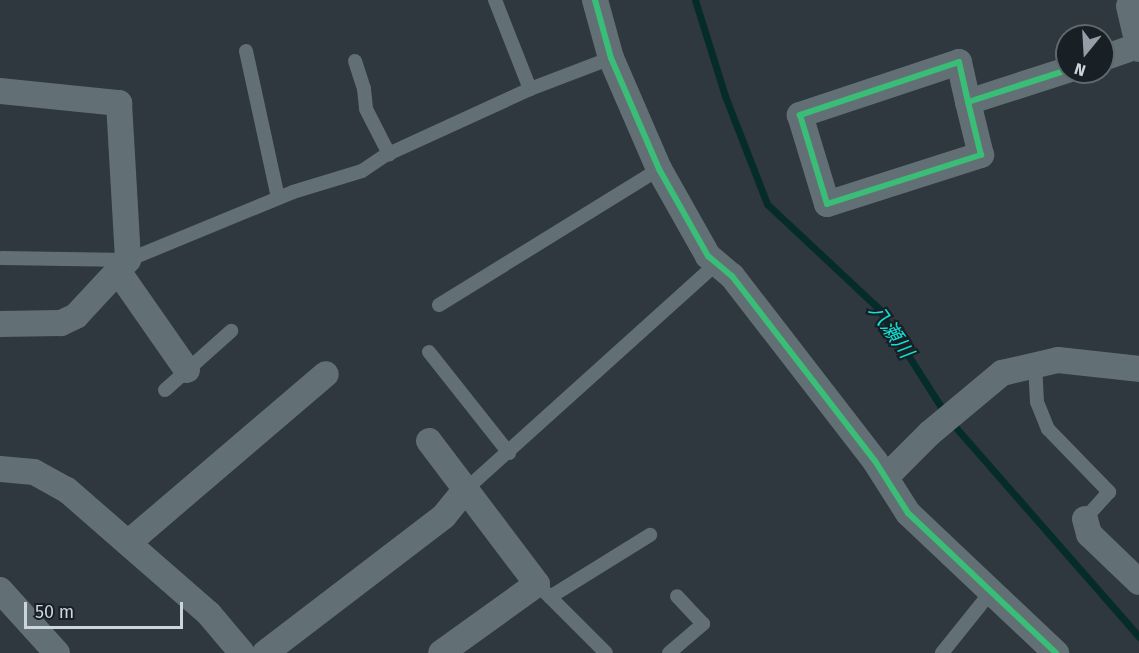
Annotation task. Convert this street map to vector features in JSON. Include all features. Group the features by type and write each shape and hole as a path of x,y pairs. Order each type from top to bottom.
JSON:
{"street":[{"path":"595,0 610,58 659,169 708,256 717,263 887,476 908,513 1052,652"},
{"path":"1115,55 1138,48 1130,7"},
{"path":"959,62 968,102 981,155 827,204 800,115 959,62"},
{"path":"968,102 1055,74"},
{"path":"0,92 119,103 124,267 187,370"},
{"path":"0,324 61,323 76,316 124,267"},
{"path":"887,476 930,433 1002,373 1035,364 1085,360 1139,369"},
{"path":"128,543 326,374"},
{"path":"429,441 464,491 543,590 441,653"},
{"path":"0,469 34,471 59,486 209,614 242,653"},
{"path":"265,653 444,516 464,491"},
{"path":"1085,519 1089,534 1139,582"},
{"path":"0,590 57,653"}],"lane":[{"path":"495,0 530,88"},
{"path":"246,51 278,198"},
{"path":"2,258 124,267 278,198 362,171 389,154 530,88 610,58"},
{"path":"355,61 364,89 366,109 389,154"},
{"path":"439,305 659,169"},
{"path":"464,491 509,453 717,263"},
{"path":"165,390 231,331"},
{"path":"429,352 509,453"},
{"path":"1035,364 1037,402 1048,429 1109,492 1085,519"},
{"path":"606,653 543,590 650,535"},
{"path":"942,653 990,593"},
{"path":"669,653 703,624 676,596"}],"waterway":[{"name":"八瀬川","path":"695,0 725,96 767,204 878,308 945,413"},
{"name":"八瀬川","path":"951,422 1139,637"}],"cycle path":[{"path":"595,0 611,58 659,169 708,256 732,276 875,461 908,513 1056,653"},
{"path":"959,62 968,102 981,155 827,204 800,115 959,62"},
{"path":"968,102 1055,74"}]}
